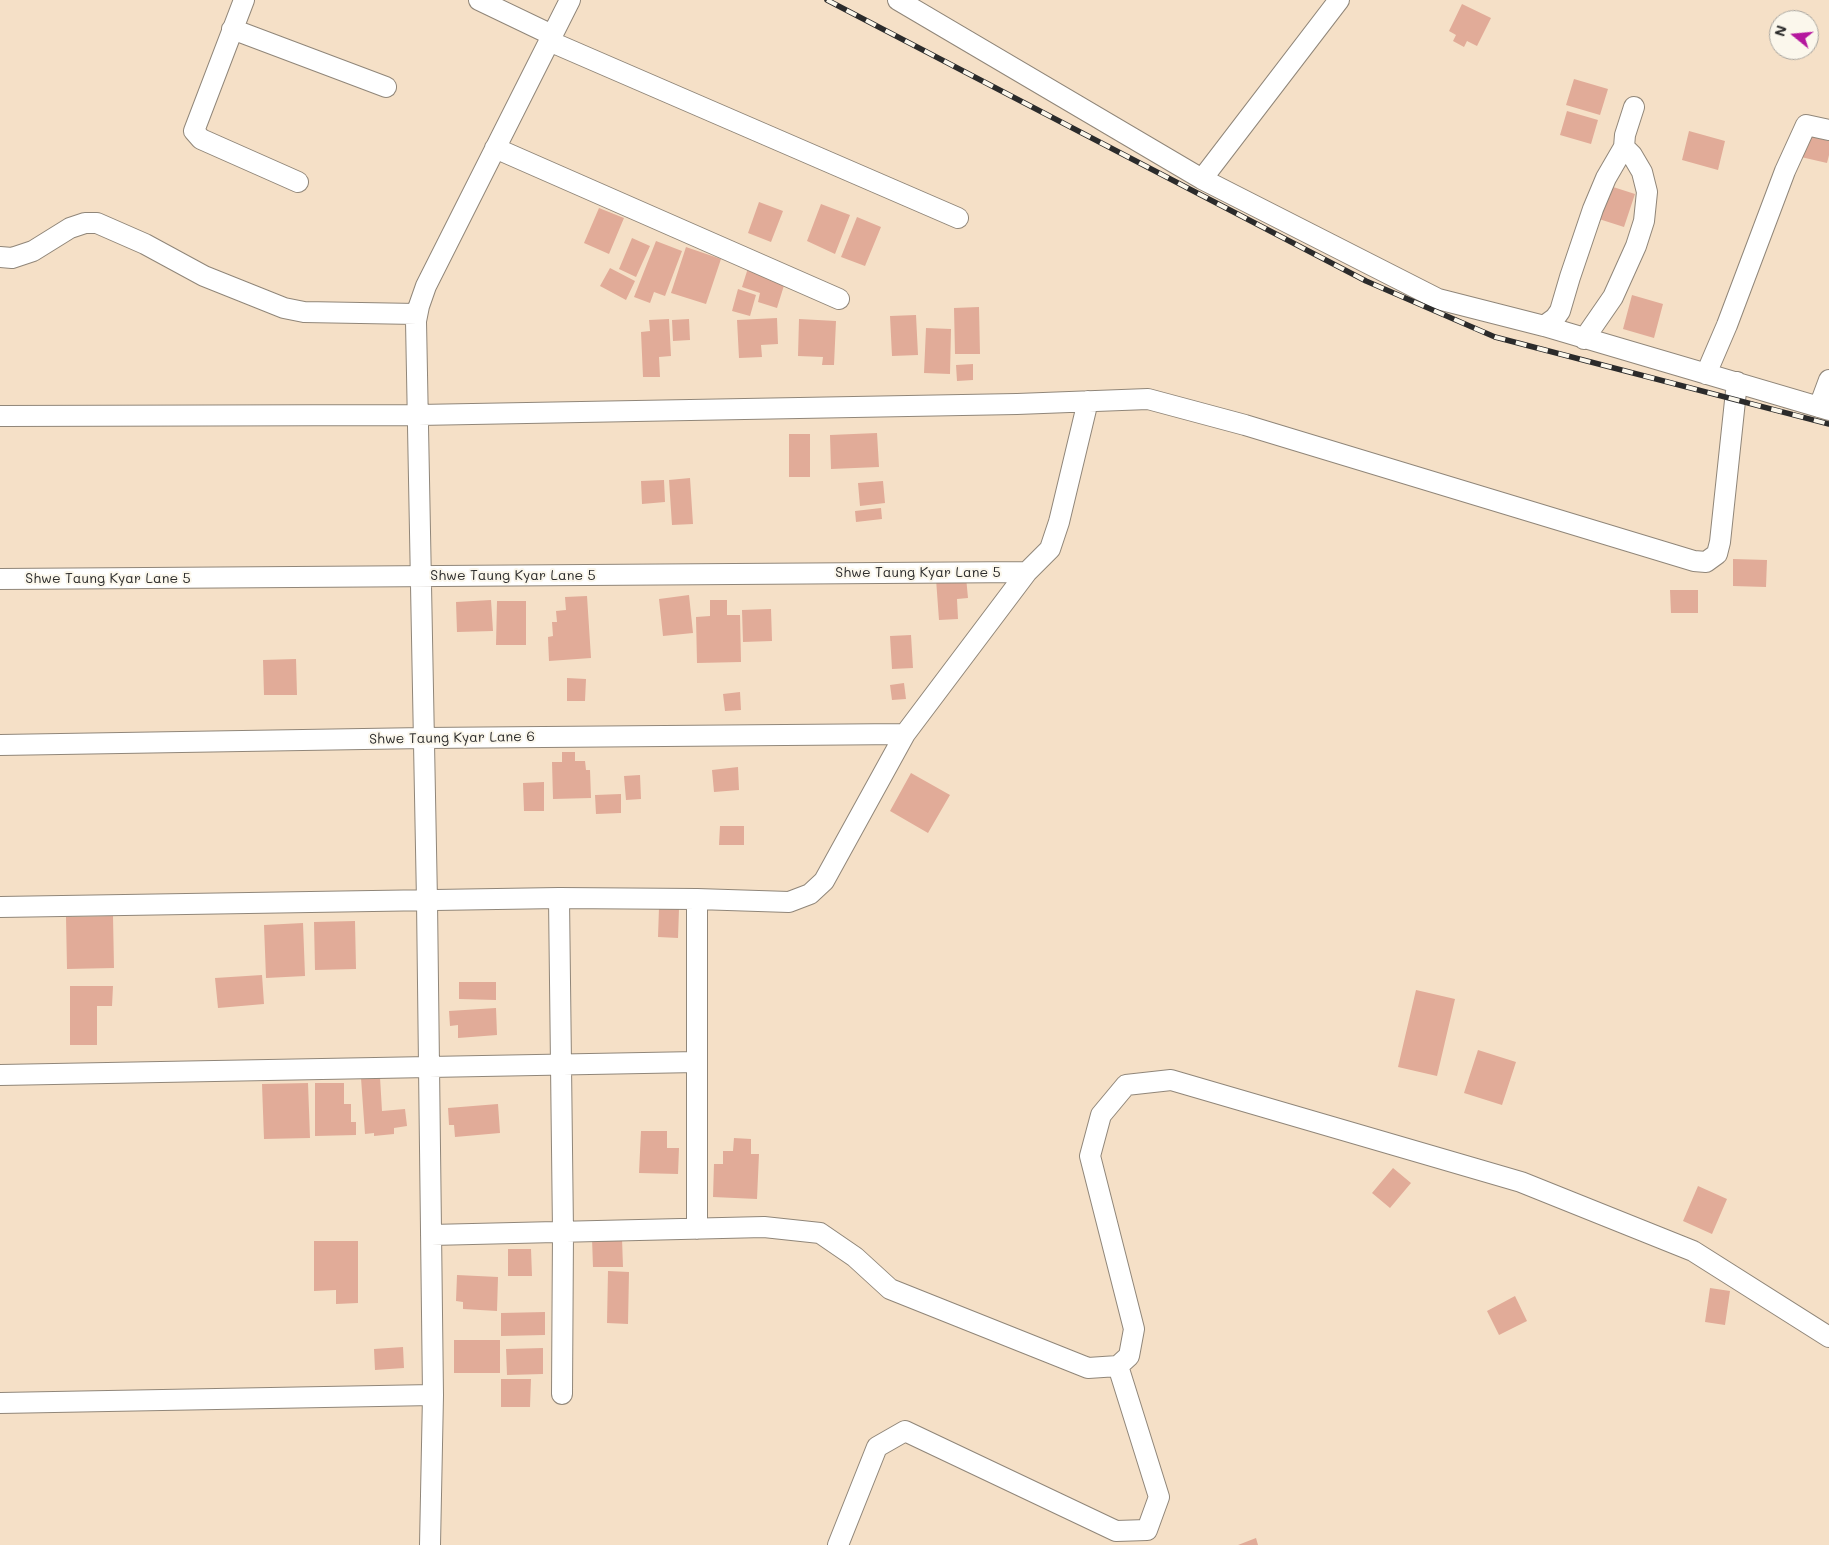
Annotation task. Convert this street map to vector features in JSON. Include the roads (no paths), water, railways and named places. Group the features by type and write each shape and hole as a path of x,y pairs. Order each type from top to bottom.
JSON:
{"street":[{"path":"244,0 194,131 201,139 298,182"},
{"path":"479,0 551,38 958,218"},
{"path":"430,1545 433,1394 417,314 426,286 570,0"},
{"path":"898,0 1202,179 1438,299 1544,326 1824,408 1829,380"},
{"path":"1202,179 1339,0"},
{"path":"232,28 386,87"},
{"path":"1544,326 1555,318 1560,311 1593,209 1606,178 1624,147 1625,135 1634,107"},
{"path":"1706,374 1727,325 1785,171 1806,125 1829,130"},
{"path":"1584,339 1613,297 1636,246 1644,220 1647,192 1642,172 1632,155 1624,147"},
{"path":"495,148 839,299"},
{"path":"0,257 12,258 33,251 70,228 85,223 97,223 145,244 204,276 284,308 304,312 417,314"},
{"path":"0,416 418,415 1148,399 1245,425 1694,561 1706,562 1717,554 1720,542 1737,382"},
{"path":"0,907 559,898 697,898 789,902 810,894 824,882 905,734 1027,572 1050,549 1059,522 1088,401"},
{"name":"Shwe Taung Kyar Lane 5","path":"0,579 1027,572"},
{"name":"Shwe Taung Kyar Lane 6","path":"0,745 424,738 905,734"},
{"path":"559,898 563,1232 562,1394"},
{"path":"697,898 697,1229"},
{"path":"0,1074 697,1062"},
{"path":"431,1235 764,1228 820,1233 855,1257 890,1289 1088,1368 1118,1366 1129,1356 1134,1329 1090,1156 1101,1115 1126,1085 1171,1080 1521,1182 1693,1251 1829,1337"},
{"path":"838,1545 877,1447 905,1430 1116,1531 1147,1530 1159,1497 1118,1366"},
{"path":"0,1403 433,1394"}],"railway":[{"path":"827,0 1366,281 1495,337 1829,424"}]}
